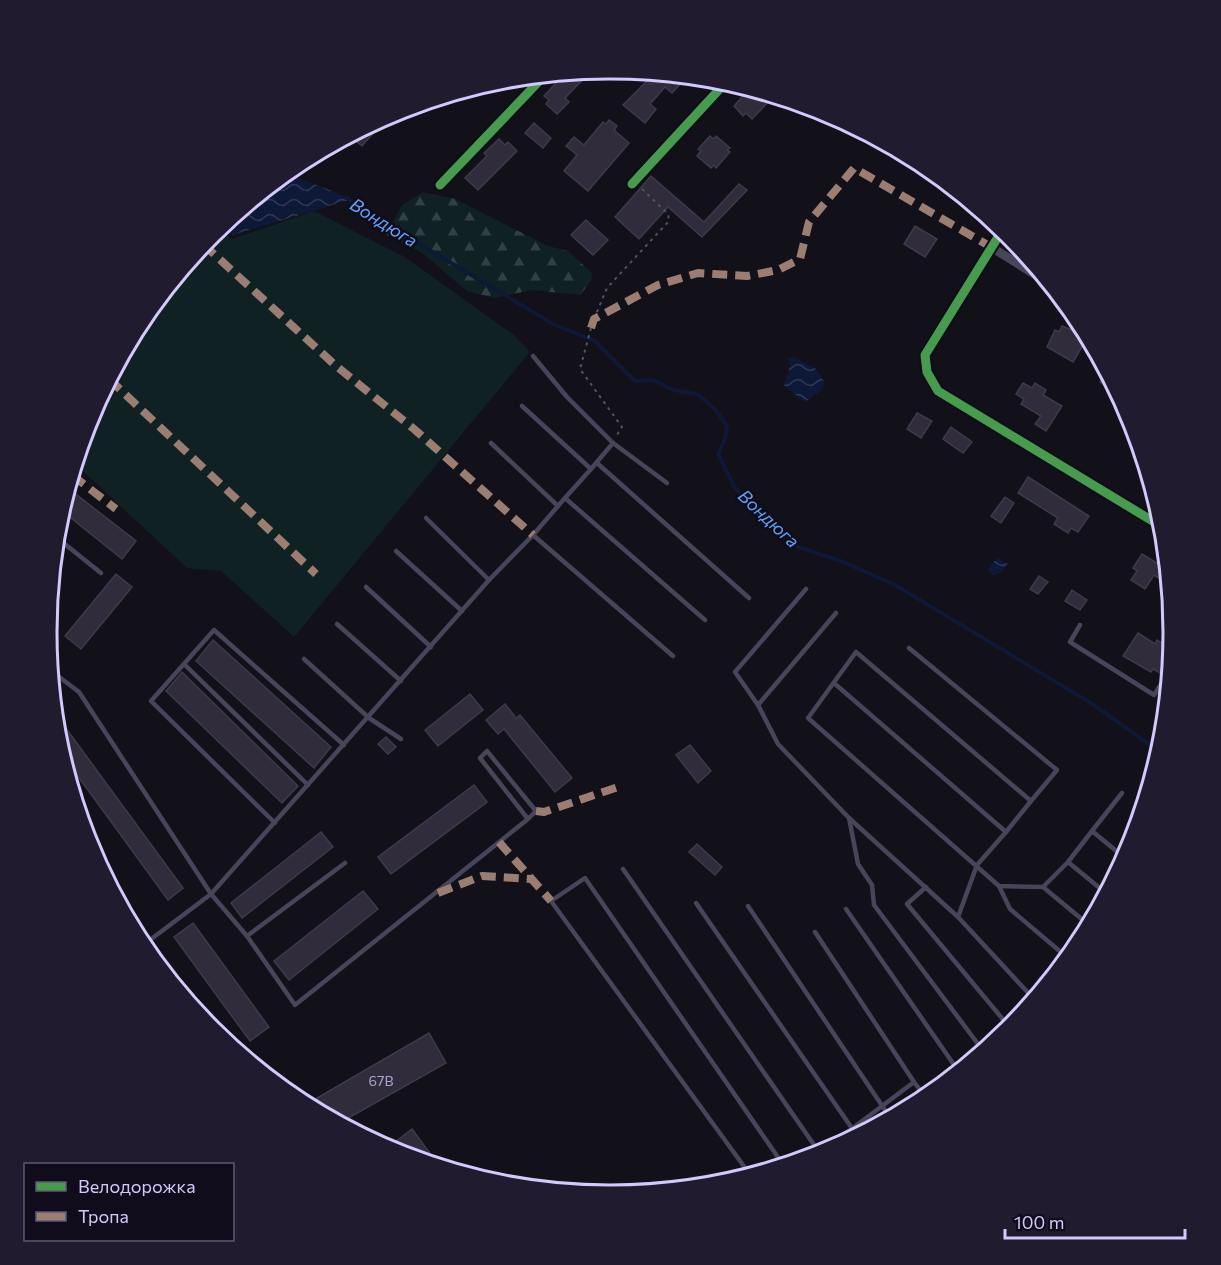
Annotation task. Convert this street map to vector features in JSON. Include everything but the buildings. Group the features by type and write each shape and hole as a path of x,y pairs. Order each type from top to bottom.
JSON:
{"street":[{"path":"440,185 535,85"},
{"path":"633,182 719,90"},
{"path":"998,237 925,355 927,372 938,391 1152,521"},
{"path":"991,247 1029,271"}],"lane":[{"path":"533,356 567,398 613,443 667,483"},
{"path":"522,406 591,469"},
{"path":"491,443 558,506"},
{"path":"150,940 211,894 613,443"},
{"path":"597,463 749,598"},
{"path":"565,498 705,620"},
{"path":"426,518 489,580"},
{"path":"533,535 673,656"},
{"path":"65,544 101,573"},
{"path":"396,551 462,611"},
{"path":"366,587 431,647"},
{"path":"806,589 735,672 758,705 778,744 849,818 958,917 1029,995"},
{"path":"758,705 836,613"},
{"path":"337,624 401,681"},
{"path":"1080,625 1070,642 1154,695 1161,683"},
{"path":"275,823 151,700 214,630 344,745"},
{"path":"909,648 1058,770 977,865 958,917"},
{"path":"1031,801 856,651 808,718 977,865 999,886 1010,909 1062,953"},
{"path":"304,659 369,718 401,739"},
{"path":"184,663 308,785"},
{"path":"59,677 79,692 211,894 247,936 295,1005 438,893 528,819 536,811 487,751 480,758 528,819"},
{"path":"834,682 1006,832"},
{"path":"1043,887 1068,862 1122,793"},
{"path":"849,818 858,864 872,885 874,905 979,1045"},
{"path":"1092,831 1118,853"},
{"path":"1068,862 1101,889"},
{"path":"247,936 345,863"},
{"path":"623,869 815,1147"},
{"path":"746,1169 551,901 585,878 780,1159"},
{"path":"999,886 1043,887 1083,920"},
{"path":"926,887 907,904 1005,1021"},
{"path":"696,903 852,1128"},
{"path":"748,906 886,1113"},
{"path":"846,909 955,1065"},
{"path":"815,932 921,1091"},
{"path":"845,1133 914,1082"}],"path":[{"path":"594,319 608,288 669,221 668,214 633,182"},
{"path":"591,328 580,369 622,427 613,443"}],"green space":[{"path":"423,192 455,199 548,246 568,251 592,273 591,281 580,295 532,290 494,298 467,291 421,252 386,235 402,205"},
{"path":"314,211 405,257 514,335 530,352 294,637 221,571 187,568 82,470 99,421 114,388 150,325 194,268 219,241 226,234 232,239"}],"water":[{"path":"296,177 352,199 233,235 229,232 246,216"},
{"path":"794,357 816,369 825,383 822,390 805,402 784,386 790,366 788,358"},
{"path":"997,558 1008,564 1000,573 993,575 987,570"}],"waterway":[{"name":"Вондюга","path":"347,198 366,212 553,324 595,341 635,381 653,380 673,390 697,394 715,409 727,426 725,439 718,454 734,486 753,509 782,528 795,546 841,561 895,585 1094,705 1152,746"}],"marked path":[{"path":"591,328 594,319 658,285 698,273 747,276 778,270 800,259 809,222 854,168 991,247"},
{"path":"210,251 335,365 414,429 533,535"},
{"path":"116,385 316,574"},
{"path":"79,480 116,509"},
{"path":"536,811 544,812 621,786"},
{"path":"499,842 551,901"},
{"path":"438,893 482,876 533,879"}],"cycle path":[{"path":"440,185 536,84"},
{"path":"632,184 719,90"},
{"path":"998,237 925,355 927,372 938,391 1152,521"}]}
